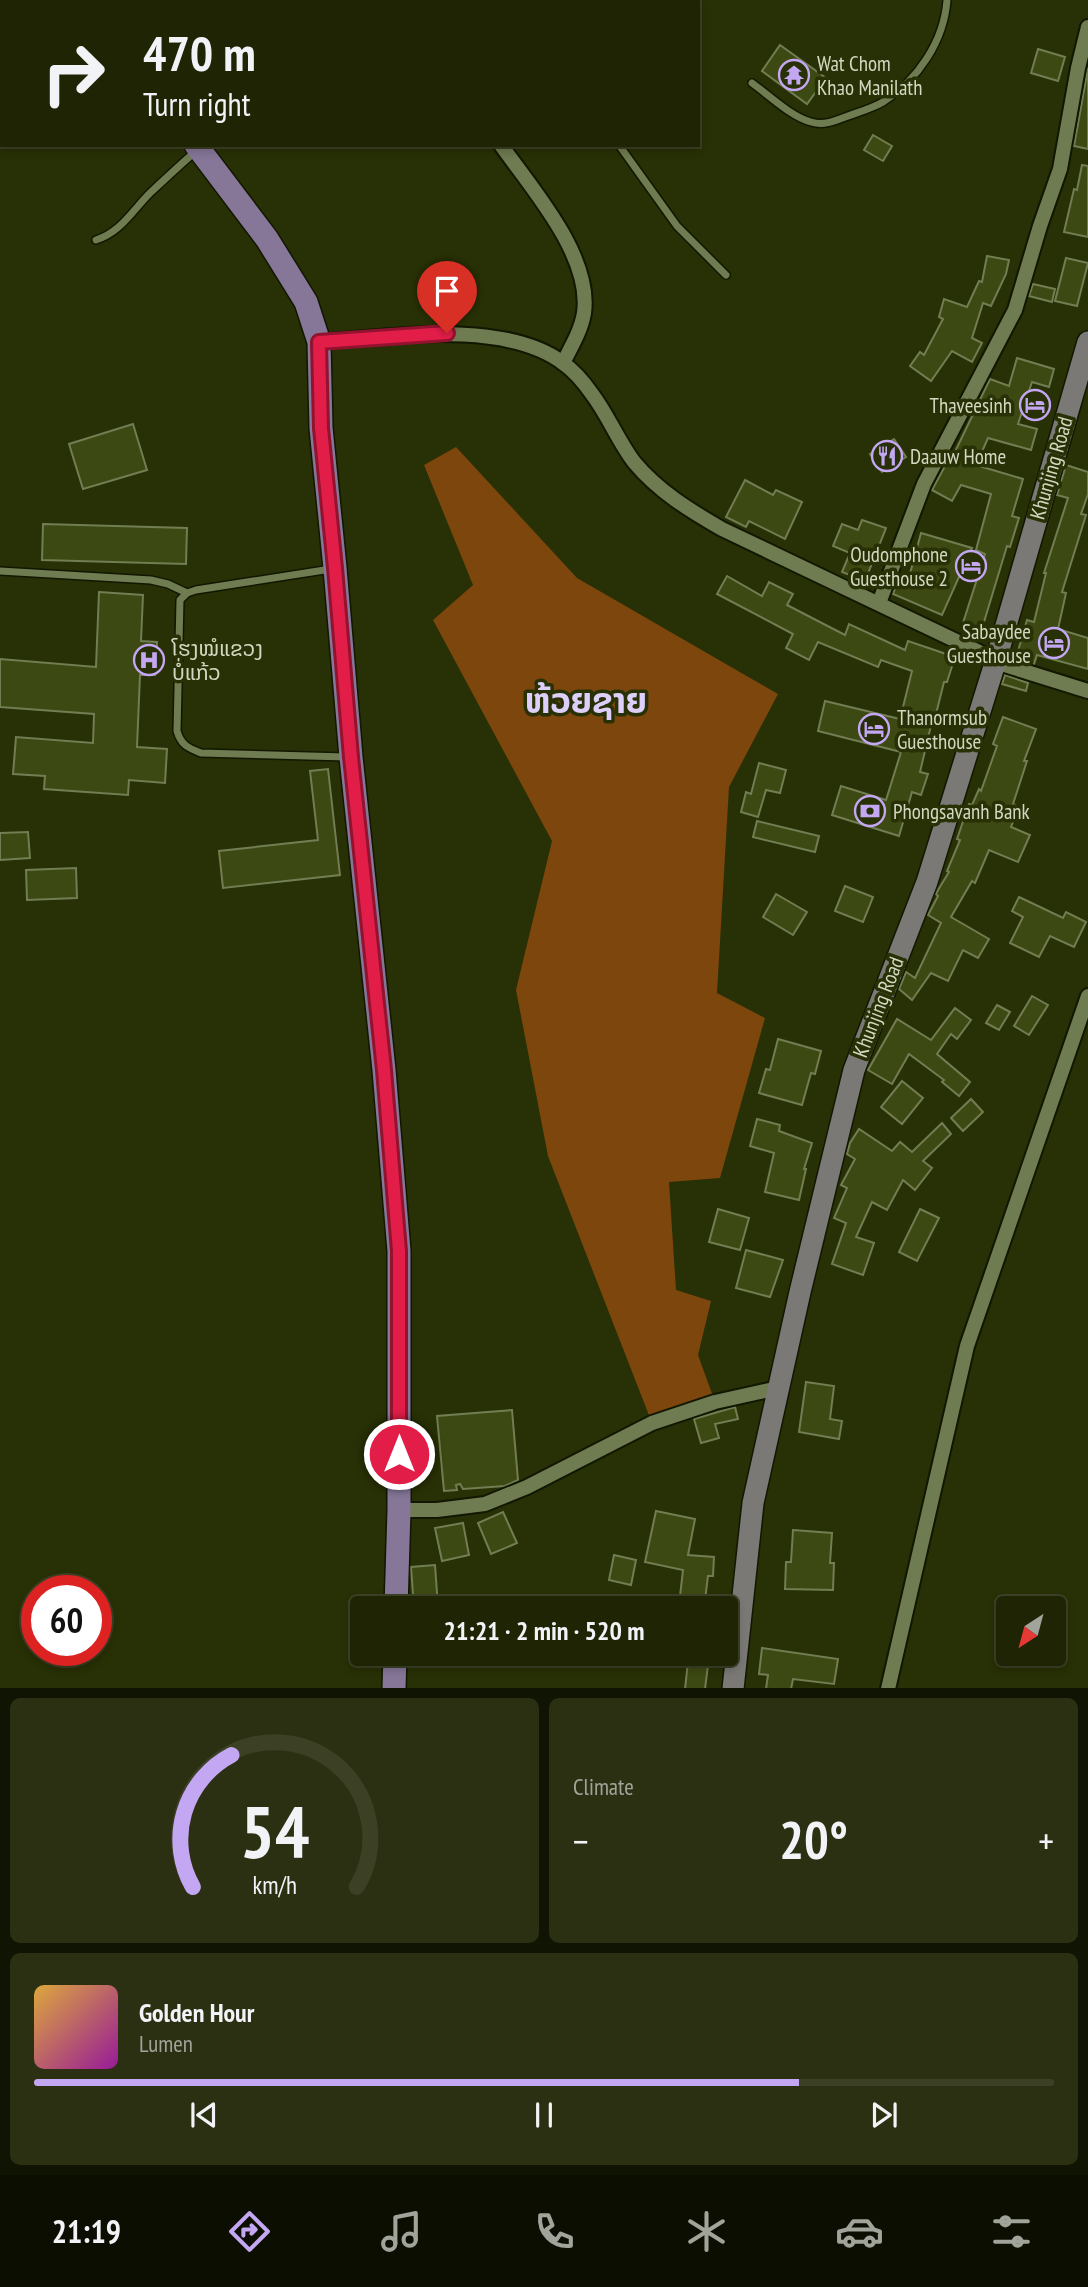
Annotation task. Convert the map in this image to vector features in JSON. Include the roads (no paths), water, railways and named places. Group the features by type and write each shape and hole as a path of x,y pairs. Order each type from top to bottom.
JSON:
{"main road":[{"path":"197,147 267,239 306,302 319,342 321,428 351,757 384,1070 399,1251 396,1596"},
{"name":"Khunjing Road","path":"733,1688 753,1503 854,1070 926,882 995,661 1088,341"},
{"path":"394,1688 395,1666"}],"street":[{"path":"879,603 925,484 1015,310 1060,169 1068,116 1088,27"},
{"path":"502,147 566,237 580,269 584,313 579,332 563,363"},
{"path":"319,342 447,333 504,340 537,349 563,363 591,393 633,461 660,489 687,509 722,529 995,661 1088,691"},
{"path":"888,1688 967,1346 1088,996"},
{"path":"399,1510 437,1510 485,1504 527,1487 652,1423 715,1402 778,1388"}],"lane":[{"path":"752,83 799,117 811,122 824,124 881,103 903,87 923,64 938,39 946,15 947,0"},
{"path":"96,240 109,236 119,228 197,147"},
{"path":"620,147 677,226 726,275"},
{"path":"0,571 151,580 187,593 335,568"},
{"path":"187,593 180,600 179,608 177,731 180,741 201,753 351,757"}],"place":[{"name":"Wat Chom Khao Manilath","path":"794,75"},
{"name":"Thaveesinh","path":"1035,405"},
{"name":"Daauw Home","path":"887,456"},
{"name":"Oudomphone Guesthouse 2","path":"971,566"},
{"name":"Sabaydee Guesthouse","path":"1054,643"},
{"name":"ໂຮງໝໍແຂວງ ບໍ່ແກ້ວ","path":"149,660"},
{"name":"Thanormsub Guesthouse","path":"874,729"},
{"name":"Phongsavanh Bank","path":"870,811"}],"district":[{"name":"ຫ້ວຍຊາຍ","path":"586,700"}]}
